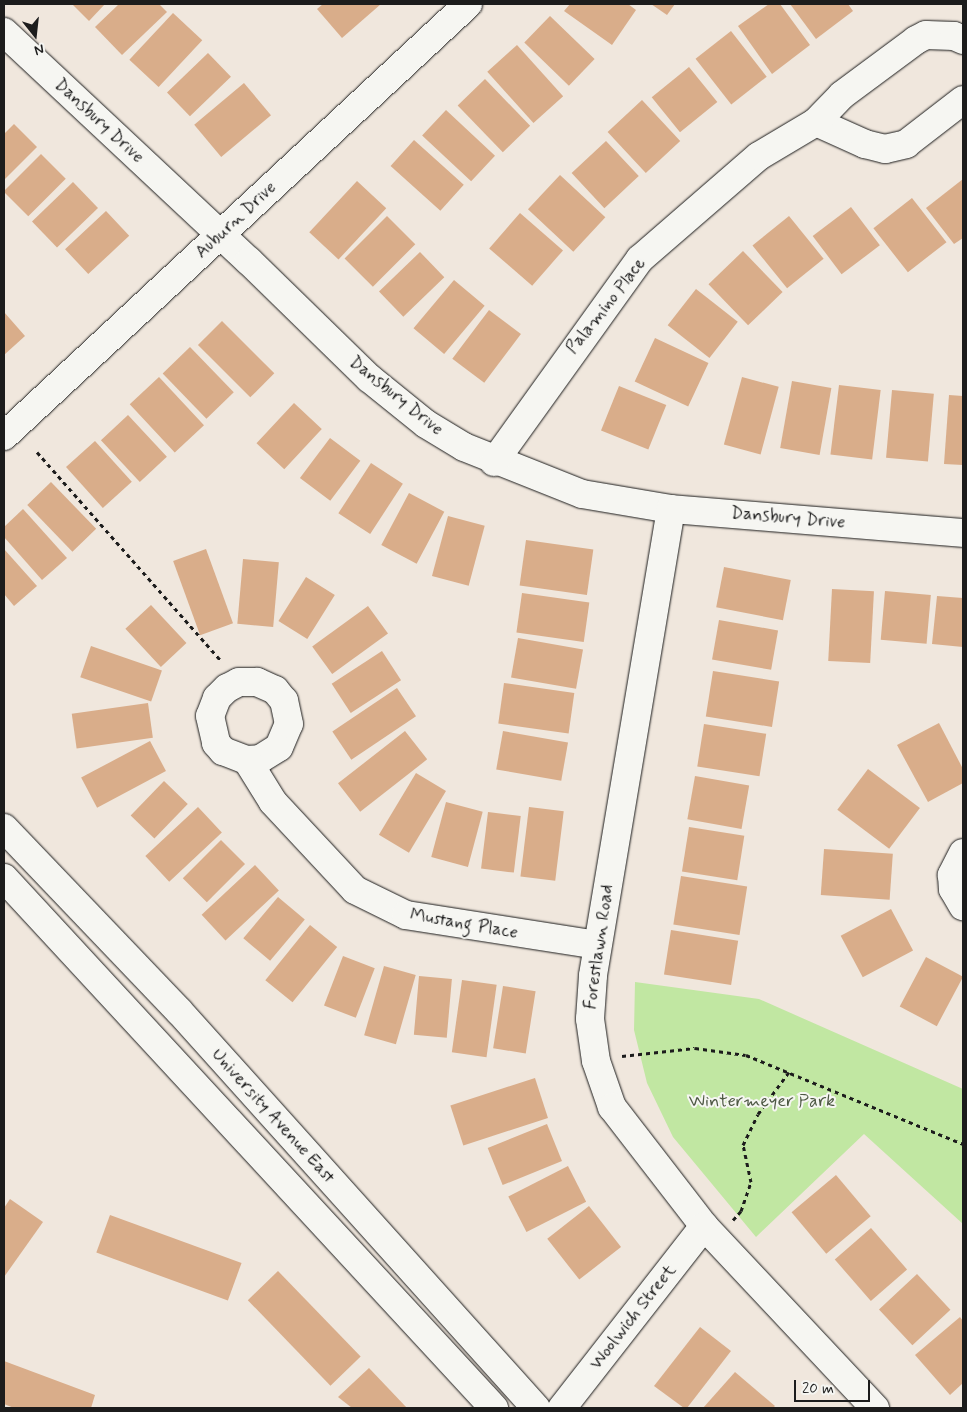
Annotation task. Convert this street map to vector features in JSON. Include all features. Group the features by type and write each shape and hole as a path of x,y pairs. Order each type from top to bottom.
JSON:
{"street":[{"name":"Auburn Drive","path":"4,436 468,4"},
{"name":"Dansbury Drive","path":"4,32 220,234 369,378 426,424 494,462 582,494 671,509 963,533"},
{"name":"Palamino Place","path":"494,462 640,259 759,156 816,122 842,96 926,35 954,36 963,40"},
{"path":"816,122 865,144 885,149 906,144 963,100"},
{"name":"Forestlawn Road","path":"671,509 597,945 590,1019 596,1061 612,1107 875,1408"},
{"path":"240,682 257,682 275,690 288,710 289,724 279,747 260,759 247,760 223,751 211,730 210,716 217,698 227,688 240,682"},
{"name":"Mustang Place","path":"247,760 273,802 355,890 406,915 597,945"},
{"name":"University Avenue East","path":"4,828 179,1011 536,1408"},
{"path":"963,853 952,875 953,889 963,906"},
{"name":"University Avenue East","path":"4,878 494,1408"},
{"name":"Woolwich Street","path":"562,1408 717,1225"}],"path":[{"path":"36,452 240,682"},
{"path":"596,1061 695,1048 746,1055 963,1144"},
{"path":"717,1225 741,1211 750,1182 743,1144 758,1114 789,1072"}],"green space":[{"name":"Wintermeyer Park","path":"635,982 759,999 963,1089 963,1224 864,1134 756,1237 673,1137 647,1083 634,1030"}],"building":[{"path":"72,4 105,4 89,21"},
{"path":"119,4 159,4 167,12 122,55 95,27"},
{"path":"323,4 381,4 342,38 317,9"},
{"path":"570,4 628,4 636,10 612,45 564,11"},
{"path":"651,4 675,4 667,15"},
{"path":"769,4 780,4 810,45 772,74 738,26"},
{"path":"790,4 848,4 853,11 816,39"},
{"path":"173,13 202,40 159,87 129,60"},
{"path":"550,16 595,59 569,86 524,43"},
{"path":"731,31 767,77 731,104 696,59"},
{"path":"517,45 563,96 533,123 487,72"},
{"path":"208,53 231,77 190,116 167,93"},
{"path":"689,67 717,102 680,132 652,97"},
{"path":"485,79 530,126 503,152 458,105"},
{"path":"244,83 271,115 221,157 194,125"},
{"path":"642,100 680,141 646,173 608,132"},
{"path":"446,110 495,156 471,181 422,136"},
{"path":"14,124 37,147 4,180 4,134"},
{"path":"414,140 464,185 440,211 391,166"},
{"path":"606,141 639,176 604,208 572,173"},
{"path":"41,154 66,179 28,216 4,191"},
{"path":"560,175 605,217 573,252 528,209"},
{"path":"963,179 963,238 954,244 926,208"},
{"path":"357,181 386,208 339,259 309,232"},
{"path":"73,182 98,208 57,247 32,222"},
{"path":"912,198 946,242 908,272 873,228"},
{"path":"851,207 880,245 842,274 813,236"},
{"path":"106,211 129,236 88,274 65,249"},
{"path":"520,213 563,250 532,286 489,248"},
{"path":"387,216 415,244 373,287 345,258"},
{"path":"789,216 824,259 787,288 752,246"},
{"path":"743,251 783,292 748,325 708,284"},
{"path":"420,252 444,277 403,317 379,292"},
{"path":"454,280 485,306 444,354 414,328"},
{"path":"696,289 738,322 709,358 668,325"},
{"path":"489,310 521,334 484,383 452,359"},
{"path":"4,312 25,336 4,355"},
{"path":"222,321 274,373 250,397 198,345"},
{"path":"655,338 708,363 688,406 635,382"},
{"path":"190,347 234,392 206,419 163,373"},
{"path":"159,377 204,425 175,453 130,404"},
{"path":"742,377 779,387 761,454 724,445"},
{"path":"792,381 831,388 820,455 780,448"},
{"path":"839,385 881,390 872,460 830,454"},
{"path":"619,386 666,405 648,450 601,431"},
{"path":"892,390 934,394 928,461 886,458"},
{"path":"949,395 963,396 963,465 944,464"},
{"path":"294,403 322,429 284,469 256,443"},
{"path":"128,415 167,457 140,482 101,440"},
{"path":"330,438 360,461 330,501 300,478"},
{"path":"95,441 132,482 103,508 66,467"},
{"path":"371,463 403,484 370,534 338,513"},
{"path":"51,482 96,529 72,552 27,505"},
{"path":"409,493 444,512 417,564 381,545"},
{"path":"23,509 67,558 42,580 4,537 4,527"},
{"path":"448,516 485,526 469,586 432,576"},
{"path":"526,540 593,549 587,595 520,586"},
{"path":"4,549 37,586 14,606 4,594"},
{"path":"206,549 233,623 200,635 173,561"},
{"path":"243,559 279,562 273,627 237,624"},
{"path":"724,567 791,580 783,620 716,607"},
{"path":"306,577 335,595 307,639 278,621"},
{"path":"832,589 874,591 870,663 828,661"},
{"path":"885,591 931,595 927,644 881,640"},
{"path":"522,593 589,602 584,642 516,633"},
{"path":"937,596 963,598 963,647 932,644"},
{"path":"151,605 186,643 161,667 125,629"},
{"path":"368,606 388,634 332,674 312,647"},
{"path":"719,620 778,630 771,670 712,659"},
{"path":"518,638 583,649 576,689 511,677"},
{"path":"91,646 162,670 151,702 80,677"},
{"path":"382,651 401,680 351,713 332,684"},
{"path":"713,671 779,681 772,727 706,716"},
{"path":"504,683 574,693 569,733 498,724"},
{"path":"397,688 416,716 351,760 332,732"},
{"path":"148,703 153,738 77,748 72,714"},
{"path":"939,723 963,769 963,783 928,802 897,745"},
{"path":"704,724 766,734 759,776 697,766"},
{"path":"405,731 427,759 360,812 338,783"},
{"path":"503,731 568,742 561,781 496,769"},
{"path":"150,741 166,771 97,808 81,778"},
{"path":"868,769 920,808 889,849 837,810"},
{"path":"416,773 446,791 409,853 379,835"},
{"path":"695,776 749,786 742,829 687,819"},
{"path":"164,781 188,804 154,838 131,816"},
{"path":"446,802 483,812 468,867 431,857"},
{"path":"198,807 222,833 169,882 145,856"},
{"path":"529,807 564,811 555,881 520,876"},
{"path":"488,812 521,816 514,873 481,869"},
{"path":"689,827 744,836 737,880 682,871"},
{"path":"221,840 245,864 207,902 183,878"},
{"path":"824,849 893,854 890,900 821,895"},
{"path":"255,865 279,891 225,940 202,915"},
{"path":"681,876 747,886 740,935 673,924"},
{"path":"278,897 305,919 270,961 243,938"},
{"path":"891,909 913,950 863,977 841,936"},
{"path":"310,925 337,947 293,1002 265,980"},
{"path":"671,930 738,941 731,985 664,974"},
{"path":"343,956 375,968 356,1018 324,1005"},
{"path":"926,957 963,977 937,1026 900,1006"},
{"path":"384,966 416,975 396,1044 364,1035"},
{"path":"419,976 452,979 447,1038 414,1035"},
{"path":"462,980 497,985 486,1057 452,1052"},
{"path":"503,986 536,991 526,1053 493,1048"},
{"path":"535,1078 548,1118 463,1145 450,1106"},
{"path":"547,1124 562,1161 503,1185 488,1148"},
{"path":"568,1166 586,1202 526,1232 508,1196"},
{"path":"836,1175 871,1216 826,1254 792,1212"},
{"path":"10,1199 43,1222 4,1277 4,1208"},
{"path":"589,1206 621,1247 579,1280 547,1239"},
{"path":"110,1215 242,1263 228,1300 96,1253"},
{"path":"871,1228 907,1270 871,1301 835,1259"},
{"path":"278,1271 361,1357 330,1386 248,1300"},
{"path":"917,1274 950,1310 912,1345 879,1309"},
{"path":"960,1317 963,1321 963,1383 950,1395 915,1355"},
{"path":"700,1327 731,1351 687,1408 684,1408 654,1386"},
{"path":"4,1361 95,1395 91,1408 14,1408 4,1404"},
{"path":"369,1368 407,1408 352,1408 338,1397"},
{"path":"735,1372 775,1406 773,1408 703,1408"}]}
